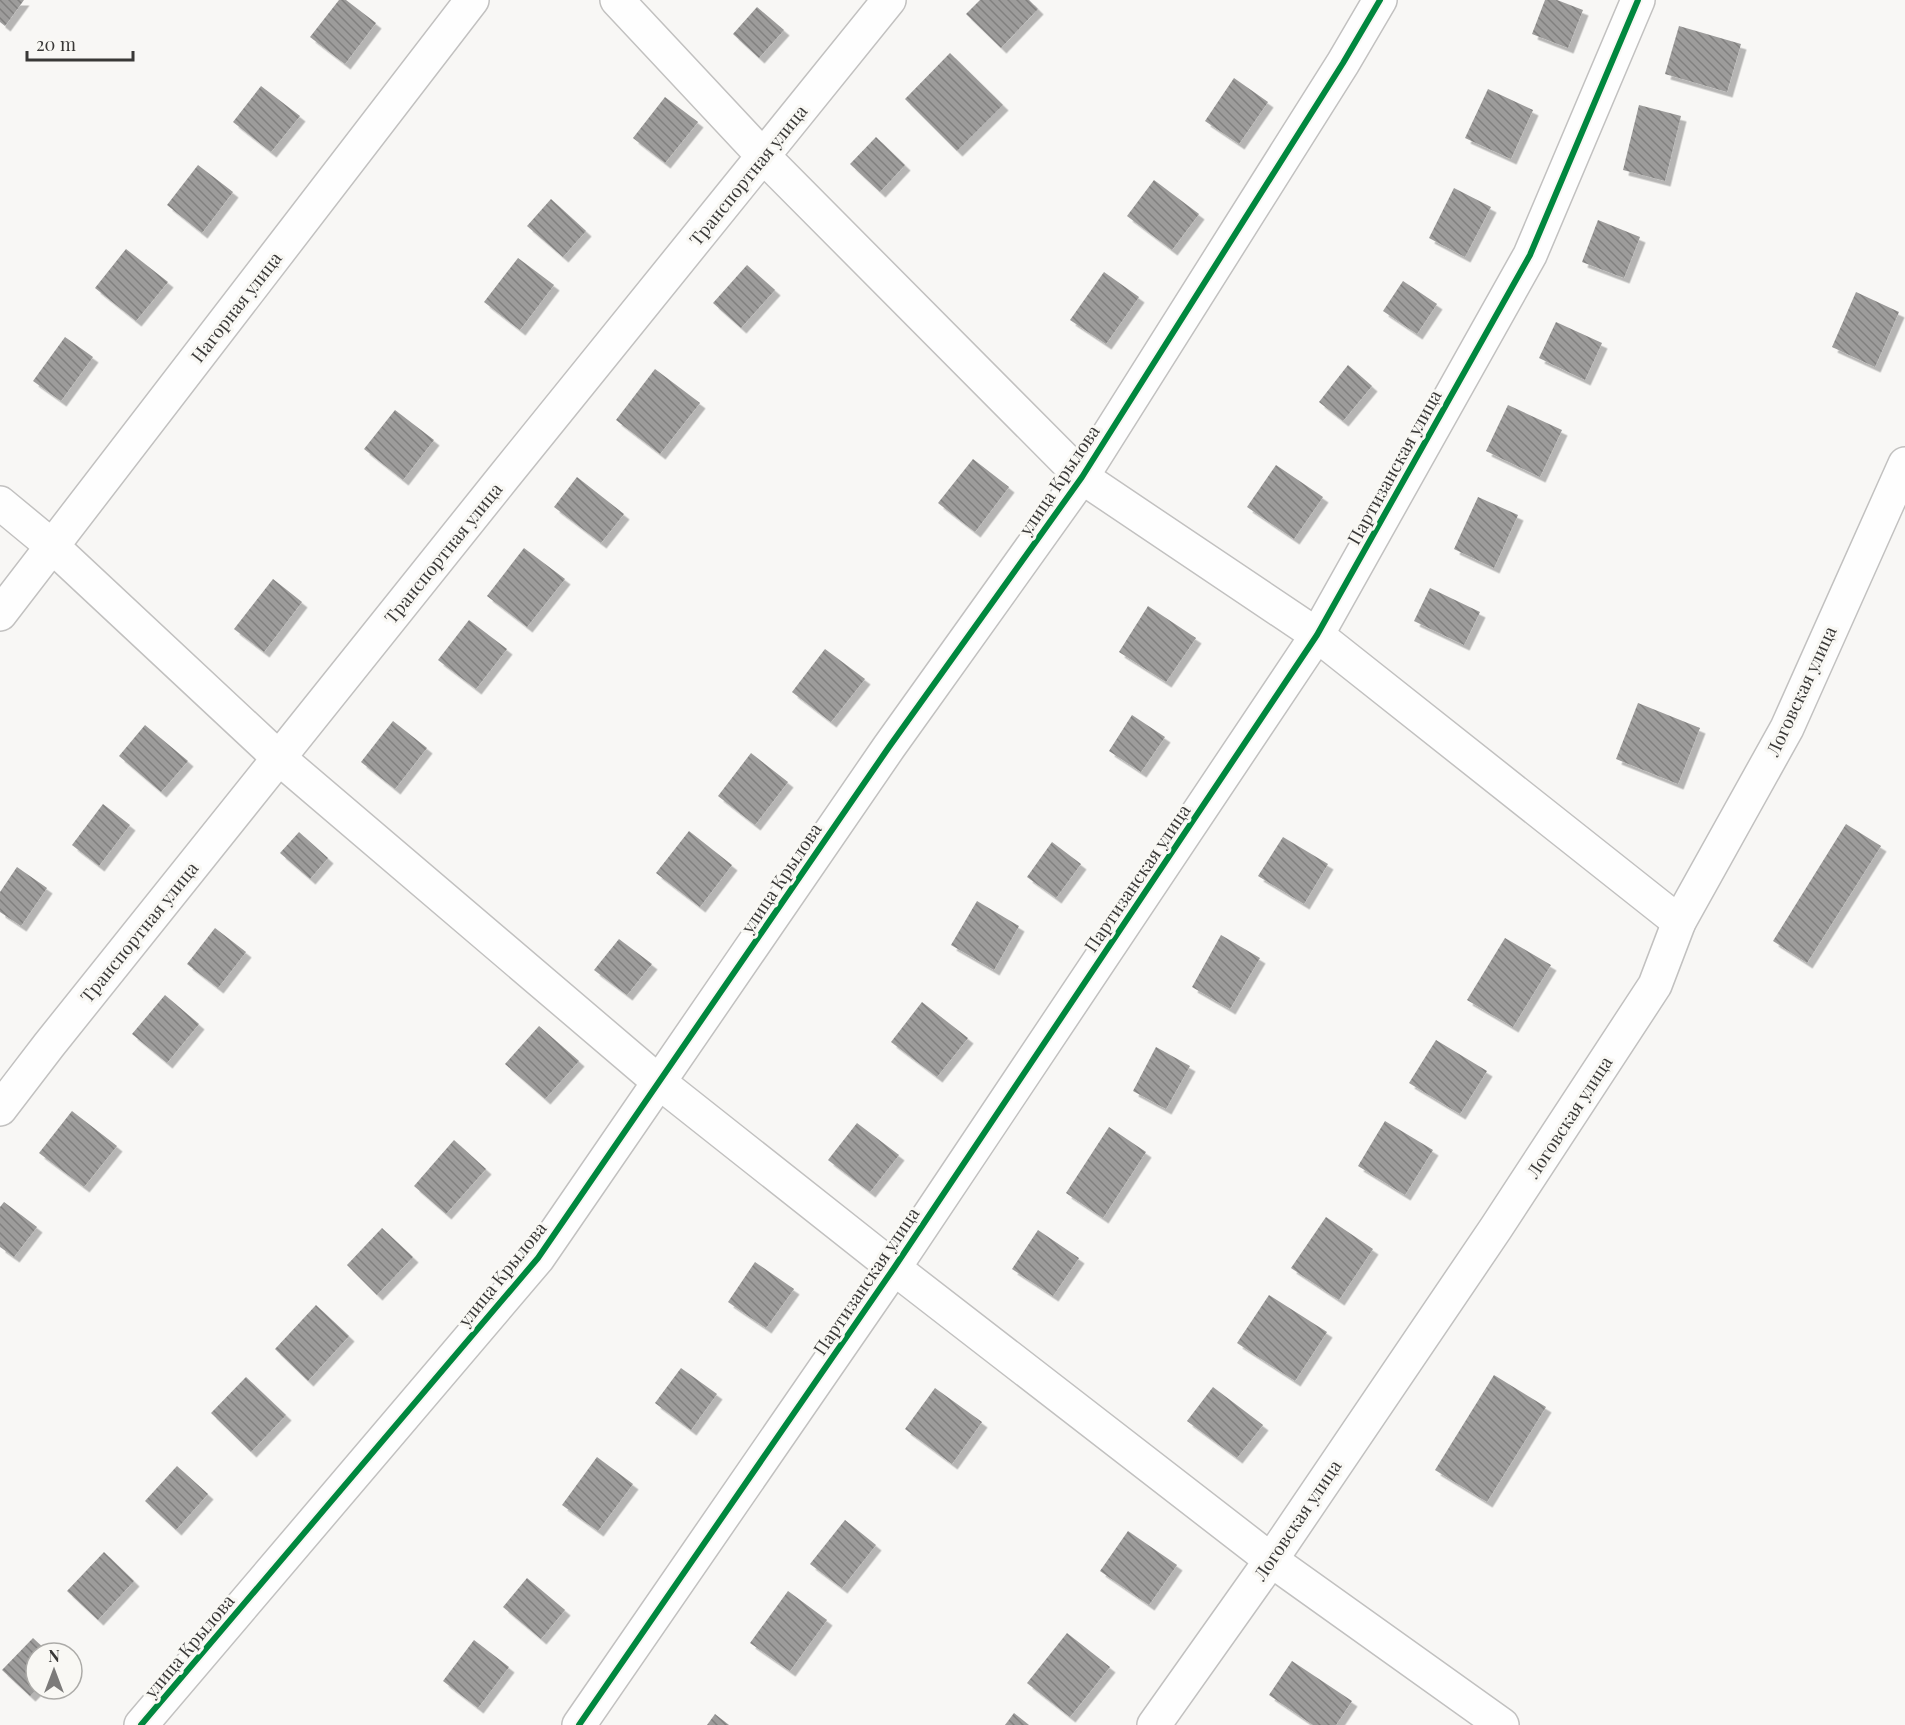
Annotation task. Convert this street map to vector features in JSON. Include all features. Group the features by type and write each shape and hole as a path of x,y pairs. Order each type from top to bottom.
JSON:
{"street":[{"name":"Нагорная улица","path":"0,614 472,0"},
{"path":"617,0 763,156 1082,477 1317,635 1679,922"},
{"name":"Транспортная улица","path":"0,1109 279,758 889,0"},
{"name":"улица Крылова","path":"141,1725 538,1258 889,747 1082,477 1380,0"},
{"name":"Партизанская улица","path":"579,1725 894,1268 1317,635 1530,255 1638,0"},
{"name":"Логовская улица","path":"1154,1725 1270,1560 1496,1228 1655,986 1679,922 1787,728 1905,464"},
{"path":"0,503 52,546 279,758 659,1082 1270,1560 1502,1725"}],"building":[{"path":"0,0 24,0 5,26 0,22"},
{"path":"339,0 346,0 376,23 345,64 310,37"},
{"path":"980,0 1029,0 1038,9 1001,48 966,14"},
{"path":"1545,0 1557,0 1583,10 1568,48 1532,34"},
{"path":"757,7 784,30 759,58 733,34"},
{"path":"1679,26 1741,44 1727,92 1665,74"},
{"path":"950,53 1003,105 957,151 905,99"},
{"path":"1234,78 1268,102 1239,144 1205,121"},
{"path":"261,86 300,116 271,152 233,122"},
{"path":"1488,89 1533,110 1511,159 1465,138"},
{"path":"665,97 698,122 665,163 633,138"},
{"path":"1639,105 1681,116 1665,181 1623,170"},
{"path":"876,137 905,165 880,192 850,164"},
{"path":"198,165 233,192 202,233 167,205"},
{"path":"1154,180 1199,214 1172,250 1127,216"},
{"path":"1454,188 1491,207 1465,257 1429,238"},
{"path":"551,199 586,231 563,257 527,226"},
{"path":"1598,220 1640,237 1624,278 1582,262"},
{"path":"126,249 168,282 136,321 95,288"},
{"path":"518,258 554,285 520,330 484,302"},
{"path":"747,265 775,290 741,328 713,303"},
{"path":"1104,272 1139,297 1106,344 1070,320"},
{"path":"1403,281 1437,304 1417,334 1383,311"},
{"path":"1856,292 1899,312 1875,367 1832,347"},
{"path":"1556,322 1602,343 1585,380 1539,358"},
{"path":"65,337 93,357 61,401 33,381"},
{"path":"1348,365 1372,386 1343,421 1319,402"},
{"path":"655,369 700,403 660,454 616,420"},
{"path":"1508,405 1562,430 1540,477 1486,451"},
{"path":"395,410 434,440 403,480 364,449"},
{"path":"973,459 1009,487 975,532 938,503"},
{"path":"1276,465 1323,497 1294,539 1247,507"},
{"path":"577,477 624,514 601,543 554,507"},
{"path":"1478,497 1518,515 1494,568 1454,549"},
{"path":"524,548 565,579 527,627 487,596"},
{"path":"273,579 302,602 264,652 234,629"},
{"path":"1430,588 1480,612 1464,645 1414,621"},
{"path":"1148,606 1196,638 1166,682 1119,652"},
{"path":"469,620 507,649 476,689 438,660"},
{"path":"825,649 865,679 831,722 792,692"},
{"path":"1638,703 1700,728 1678,784 1616,759"},
{"path":"1132,715 1165,737 1141,772 1109,751"},
{"path":"393,721 427,748 395,789 361,762"},
{"path":"145,725 188,761 161,792 119,756"},
{"path":"751,753 788,782 755,825 718,796"},
{"path":"103,804 130,825 99,866 72,845"},
{"path":"1846,824 1881,846 1807,963 1773,941"},
{"path":"689,831 732,865 700,907 656,873"},
{"path":"299,832 328,858 310,879 280,853"},
{"path":"1283,837 1328,864 1304,904 1258,876"},
{"path":"1052,842 1081,864 1056,898 1027,877"},
{"path":"17,867 47,888 21,926 0,912 0,892"},
{"path":"977,901 1019,926 994,970 951,945"},
{"path":"215,928 246,952 218,988 187,964"},
{"path":"1221,935 1260,958 1230,1009 1192,987"},
{"path":"1505,938 1551,965 1513,1027 1467,1000"},
{"path":"619,939 652,964 627,995 594,970"},
{"path":"165,995 199,1024 167,1063 132,1034"},
{"path":"922,1002 968,1038 937,1077 891,1042"},
{"path":"539,1026 579,1061 545,1099 505,1064"},
{"path":"1436,1040 1487,1071 1460,1114 1409,1083"},
{"path":"1156,1047 1190,1066 1166,1109 1133,1091"},
{"path":"72,1111 117,1146 84,1187 39,1153"},
{"path":"1385,1121 1433,1150 1405,1195 1358,1166"},
{"path":"857,1123 899,1155 870,1192 828,1160"},
{"path":"1109,1127 1146,1152 1103,1218 1066,1193"},
{"path":"454,1140 486,1169 446,1214 414,1186"},
{"path":"4,1202 37,1227 14,1257 0,1247 0,1207"},
{"path":"1326,1217 1373,1249 1339,1300 1291,1268"},
{"path":"382,1228 413,1257 377,1295 347,1265"},
{"path":"1038,1230 1079,1258 1053,1296 1012,1269"},
{"path":"755,1262 794,1289 766,1328 728,1302"},
{"path":"1269,1295 1327,1332 1295,1381 1237,1343"},
{"path":"316,1305 349,1336 308,1381 275,1349"},
{"path":"681,1368 717,1394 691,1430 655,1403"},
{"path":"1494,1375 1546,1407 1487,1502 1435,1470"},
{"path":"246,1377 286,1415 251,1452 211,1413"},
{"path":"1213,1387 1263,1425 1237,1458 1187,1421"},
{"path":"935,1388 982,1422 952,1464 905,1429"},
{"path":"597,1457 633,1484 598,1531 562,1505"},
{"path":"177,1466 208,1494 176,1530 145,1501"},
{"path":"845,1520 876,1545 842,1588 810,1564"},
{"path":"1128,1531 1177,1565 1149,1605 1100,1571"},
{"path":"104,1552 134,1581 98,1620 67,1591"},
{"path":"527,1578 565,1610 541,1639 503,1607"},
{"path":"788,1591 827,1620 790,1671 750,1643"},
{"path":"1067,1633 1110,1667 1070,1717 1027,1683"},
{"path":"474,1640 509,1667 478,1708 443,1681"},
{"path":"24,1647 24,1690 2,1670"},
{"path":"1292,1661 1352,1701 1336,1725 1313,1725 1269,1695"},
{"path":"1014,1713 1029,1725 1005,1725"},
{"path":"715,1714 729,1725 707,1725"}],"cycle path":[{"path":"141,1725 538,1258 889,747 1082,477 1343,63 1380,0"},
{"path":"579,1725 894,1268 1317,635 1530,255 1638,0"}]}
